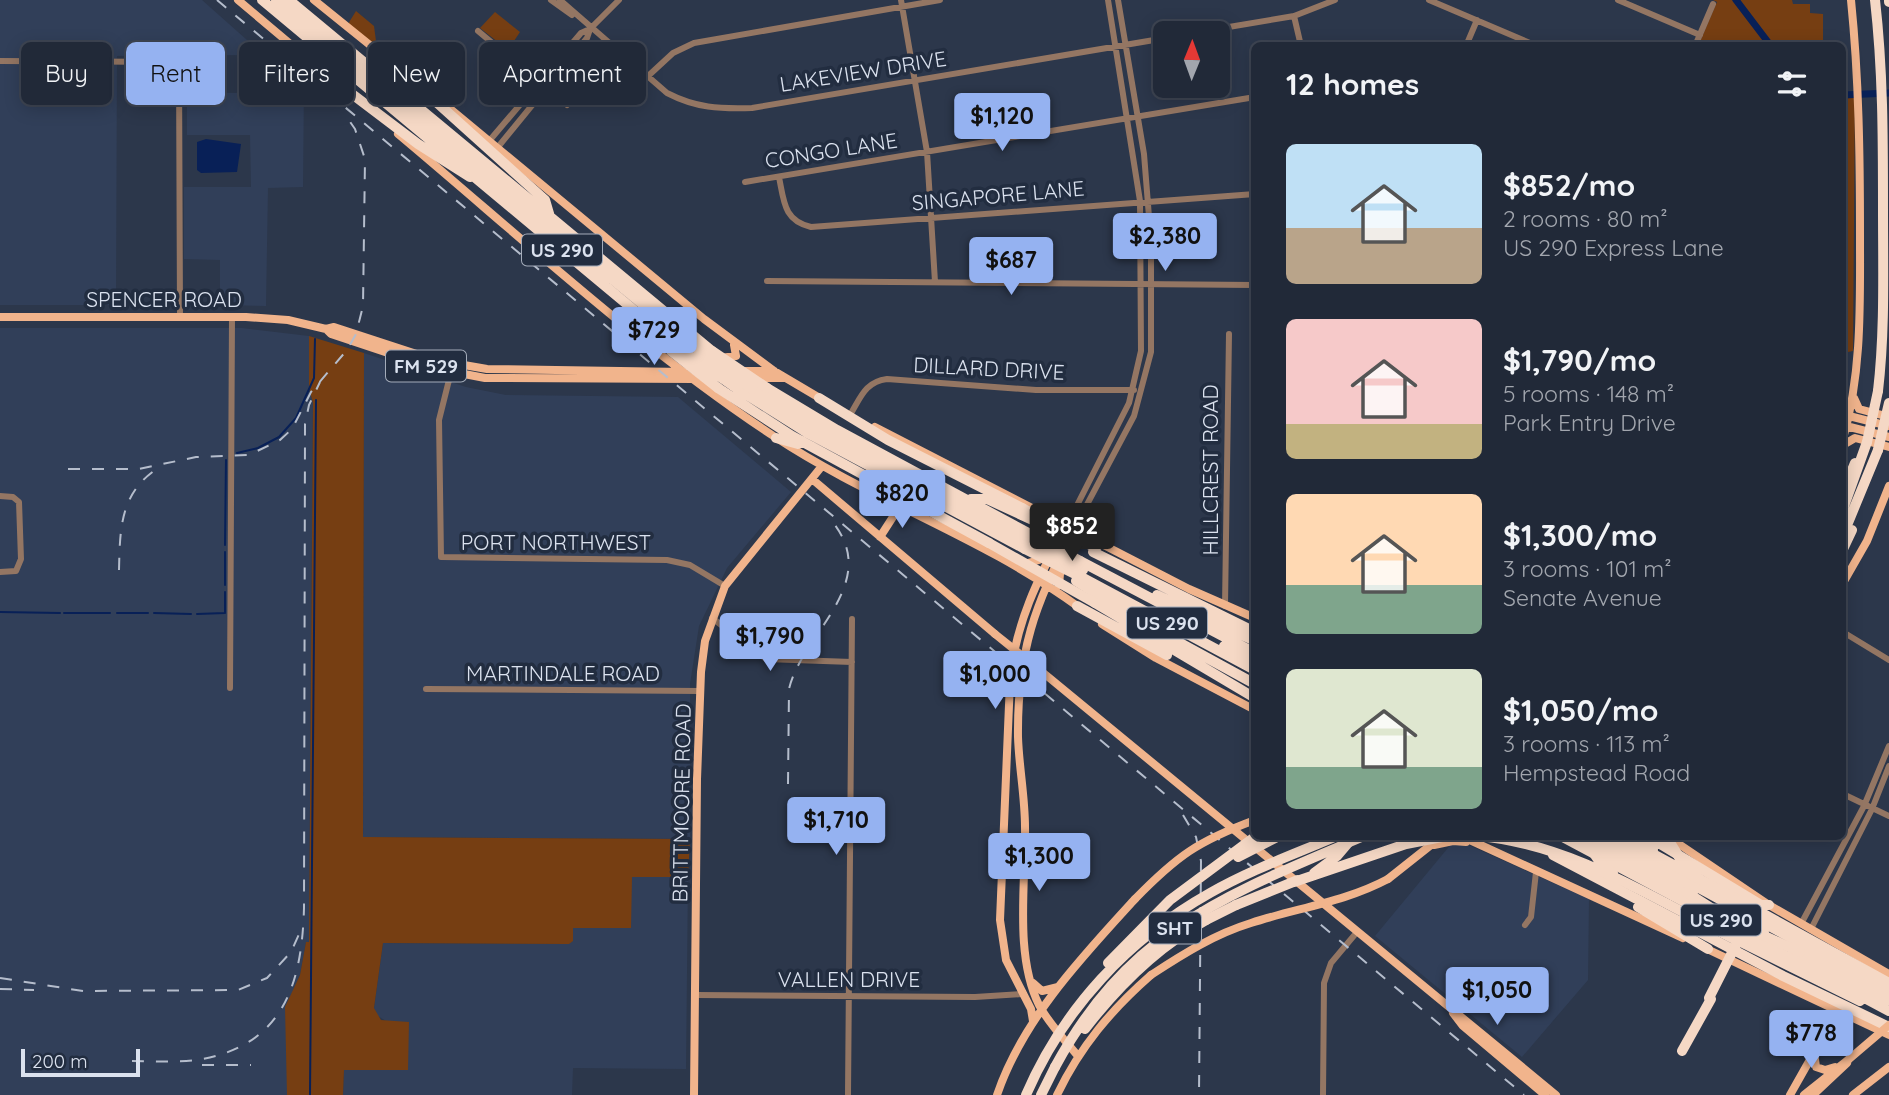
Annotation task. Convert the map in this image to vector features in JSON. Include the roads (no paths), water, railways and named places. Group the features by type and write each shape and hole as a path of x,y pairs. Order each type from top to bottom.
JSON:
{"highway":[{"name":"US 290","path":"262,0 683,351 806,432 1029,542"},
{"path":"276,0 699,351 752,388 811,425 1029,542 1081,573 1251,660"},
{"name":"US 290","path":"289,0 712,351 818,419 967,499 1062,568 1135,590 1251,651"},
{"path":"1846,501 1867,442 1878,391 1882,349 1882,71 1875,0"},
{"path":"354,95 459,172 480,181"},
{"path":"439,105 545,200 550,218"},
{"path":"651,324 669,355 792,436 1251,688"},
{"path":"819,398 888,440 1095,547 1138,575 1251,630"},
{"path":"1846,542 1873,481 1875,460 1889,402"},
{"path":"776,438 795,442 874,487 970,532"},
{"path":"1846,484 1861,447 1867,442"},
{"path":"1846,528 1875,460"},
{"path":"967,499 987,499 1095,547"},
{"path":"1081,573 1147,625 1233,680 1251,695"},
{"name":"US 290","path":"1081,573 1251,668"},
{"path":"1135,590 1151,592 1251,639"},
{"path":"1073,603 1210,678 1251,683"},
{"path":"1086,994 1110,960 1132,937 1192,881 1251,840"},
{"path":"1132,937 1198,883 1239,856 1271,840"},
{"name":"SHT","path":"1026,1095 1051,1045 1086,994 1138,942 1186,907 1244,876 1328,840"},
{"path":"1294,882 1326,865 1350,840"},
{"name":"SHT","path":"1041,1095 1077,1029 1104,994 1139,958 1179,925 1235,891 1355,840"},
{"path":"1055,1067 1062,1062 1088,1024 1116,992 1176,939 1219,913 1294,882 1406,844 1426,840"},
{"path":"1512,840 1553,850 1853,999 1886,1006"},
{"path":"1525,840 1889,1026"},
{"name":"US 290","path":"1569,840 1886,1006"},
{"path":"1585,840 1610,871 1652,898"},
{"path":"1589,840 1827,967 1886,1006"},
{"name":"US 290","path":"1610,840 1889,991"},
{"path":"1626,840 1889,983"},
{"path":"1639,840 1727,905"},
{"path":"1654,840 1761,905 1769,905"},
{"path":"1669,840 1685,863 1742,902"},
{"path":"1576,868 1708,949"},
{"path":"1686,892 1744,929 1710,998 1744,939 1751,932 1800,952"}],"main road":[{"path":"238,0 288,42"},
{"path":"314,0 368,44"},
{"path":"1851,0 1860,107 1860,337 1853,395 1846,416 1889,426"},
{"path":"354,98 642,339 669,355 694,379 776,438 822,466 1014,565 1156,658 1251,708"},
{"path":"445,105 729,338 774,371 850,415 1039,510 1070,527 1095,547"},
{"name":"SPENCER ROAD","path":"0,317 275,318 326,329 334,327 435,360 505,370 774,371"},
{"name":"SPENCER ROAD","path":"326,329 331,334 452,372 524,380 785,378"},
{"path":"642,339 683,360 736,356 736,348 729,338"},
{"path":"664,372 669,355"},
{"path":"435,360 452,372 505,370"},
{"path":"1846,403 1853,395"},
{"path":"1853,395 1859,409 1889,417"},
{"path":"1846,426 1889,437"},
{"path":"1846,442 1855,438 1889,447"},
{"name":"BRITTMOORE ROAD","path":"694,1095 702,658 712,618 725,586 822,466"},
{"path":"812,479 995,634 1556,1095"},
{"path":"1846,578 1871,533 1889,486"},
{"path":"880,537 900,506"},
{"path":"1014,565 1037,561 1050,538 1050,527 1039,510"},
{"path":"1033,1021 1031,1009 1014,978 1002,943 1001,853 1011,669 1019,629 1070,527"},
{"path":"1073,603 1060,589 1060,574 1074,543 1095,547 1251,616"},
{"path":"1041,582 1019,678 1018,736 1025,824 1025,950 1028,976 1041,1010 1078,1056"},
{"path":"1037,602 1049,594 1059,594"},
{"path":"997,1095 1011,1057 1033,1021 1135,899 1170,864 1196,845 1211,836 1251,821"},
{"path":"1057,1095 1078,1056 1111,1013 1152,975 1189,950 1232,929 1344,898 1388,879 1439,840"},
{"path":"1428,848 1466,840"},
{"path":"1479,840 1489,850 1889,1035"},
{"path":"1672,840 1769,905 1889,974"},
{"path":"1001,853 1015,853 1025,863"},
{"path":"1028,976 1042,991 1061,986"},
{"path":"1822,1003 1827,1012 1829,1026"},
{"path":"1453,1013 1463,1026 1545,1095"},
{"path":"1790,1095 1829,1026 1849,1016"},
{"path":"1813,1095 1848,1060 1889,1026"},
{"path":"1814,1052 1814,1063 1818,1069 1838,1066"},
{"path":"1804,1095 1848,1060"},
{"path":"1853,1095 1889,1067"},
{"path":"1827,1095 1828,1082"}],"street":[{"path":"551,0 576,17"},
{"path":"560,0 576,17"},
{"path":"574,42 619,0"},
{"path":"647,77 673,53 694,43 902,4 940,0"},
{"path":"1070,527 1122,420 1133,390 1140,351 1142,284 1139,201 1129,118 1108,0"},
{"path":"1070,527 1127,431 1143,390 1151,352 1152,284 1148,200 1138,116 1118,0"},
{"path":"1230,27 1294,16 1335,0"},
{"path":"1429,0 1528,42"},
{"path":"1618,0 1700,35"},
{"path":"902,4 927,152 935,282"},
{"path":"1697,42 1713,4"},
{"path":"1294,16 1300,42"},
{"name":"LAKEVIEW DRIVE","path":"576,17 647,77 688,103 710,109 752,108 1153,40"},
{"path":"1468,42 1476,20"},
{"path":"478,31 491,42"},
{"path":"0,61 179,62 180,317"},
{"name":"CONGO LANE","path":"745,182 1251,98"},
{"path":"490,140 524,105"},
{"path":"498,147 528,105"},
{"name":"SINGAPORE LANE","path":"779,177 786,213 797,224 811,227 1251,194"},
{"path":"767,281 1251,285"},
{"path":"230,688 232,317"},
{"name":"HILLCREST ROAD","path":"1226,606 1229,334"},
{"name":"PORT NORTHWEST","path":"452,372 439,420 440,557 667,560 690,565 725,586"},
{"name":"DILLARD DRIVE","path":"850,415 865,388 873,381 887,379 1035,390 1143,390"},
{"path":"0,496 13,497 19,502 19,568 0,572"},
{"path":"712,618 766,659 852,662"},
{"path":"848,1095 852,619"},
{"path":"1846,634 1889,660"},
{"name":"MARTINDALE ROAD","path":"426,689 700,691"},
{"path":"1811,929 1872,809 1886,766 1889,746"},
{"path":"1846,840 1886,766"},
{"path":"1846,796 1889,816"},
{"path":"1801,924 1846,840"},
{"path":"1525,925 1531,917 1536,872"},
{"path":"1324,1095 1324,983 1331,963 1357,932"},
{"path":"1003,995 1010,989 1014,978"},
{"name":"VALLEN DRIVE","path":"696,995 1022,994"}],"water":[{"path":"206,139 241,144 237,172 201,173 197,170 197,142"}],"waterway":[{"path":"1736,0 1768,42"},
{"path":"1846,95 1889,93"},
{"path":"237,453 258,448 279,437 296,418 314,378 315,339"},
{"path":"310,1095 316,400"},
{"path":"225,545 226,460"},
{"path":"225,552 225,585"},
{"path":"197,614 225,613 225,592"},
{"path":"0,612 60,613"},
{"path":"64,613 110,613"},
{"path":"117,613 148,613"},
{"path":"154,613 191,614"}],"railway":[{"path":"217,0 1524,1095"},
{"path":"68,469 139,469 196,457 249,455 280,440 292,429 311,392 347,350 356,334 363,306 365,159 355,129 344,113"},
{"path":"132,1061 193,1060 230,1051 253,1039 270,1024 293,984 299,960 304,908 305,424 309,405 320,382"},
{"path":"119,570 120,540 129,500 145,478 158,468"},
{"path":"788,784 789,689 808,648 835,607 849,565 845,543 831,520"},
{"path":"1183,815 1196,837 1201,861 1199,1095"},
{"path":"0,978 83,991 238,990 267,978 291,952 300,932"},
{"path":"0,989 34,990"},
{"path":"202,1065 251,1065"}]}
